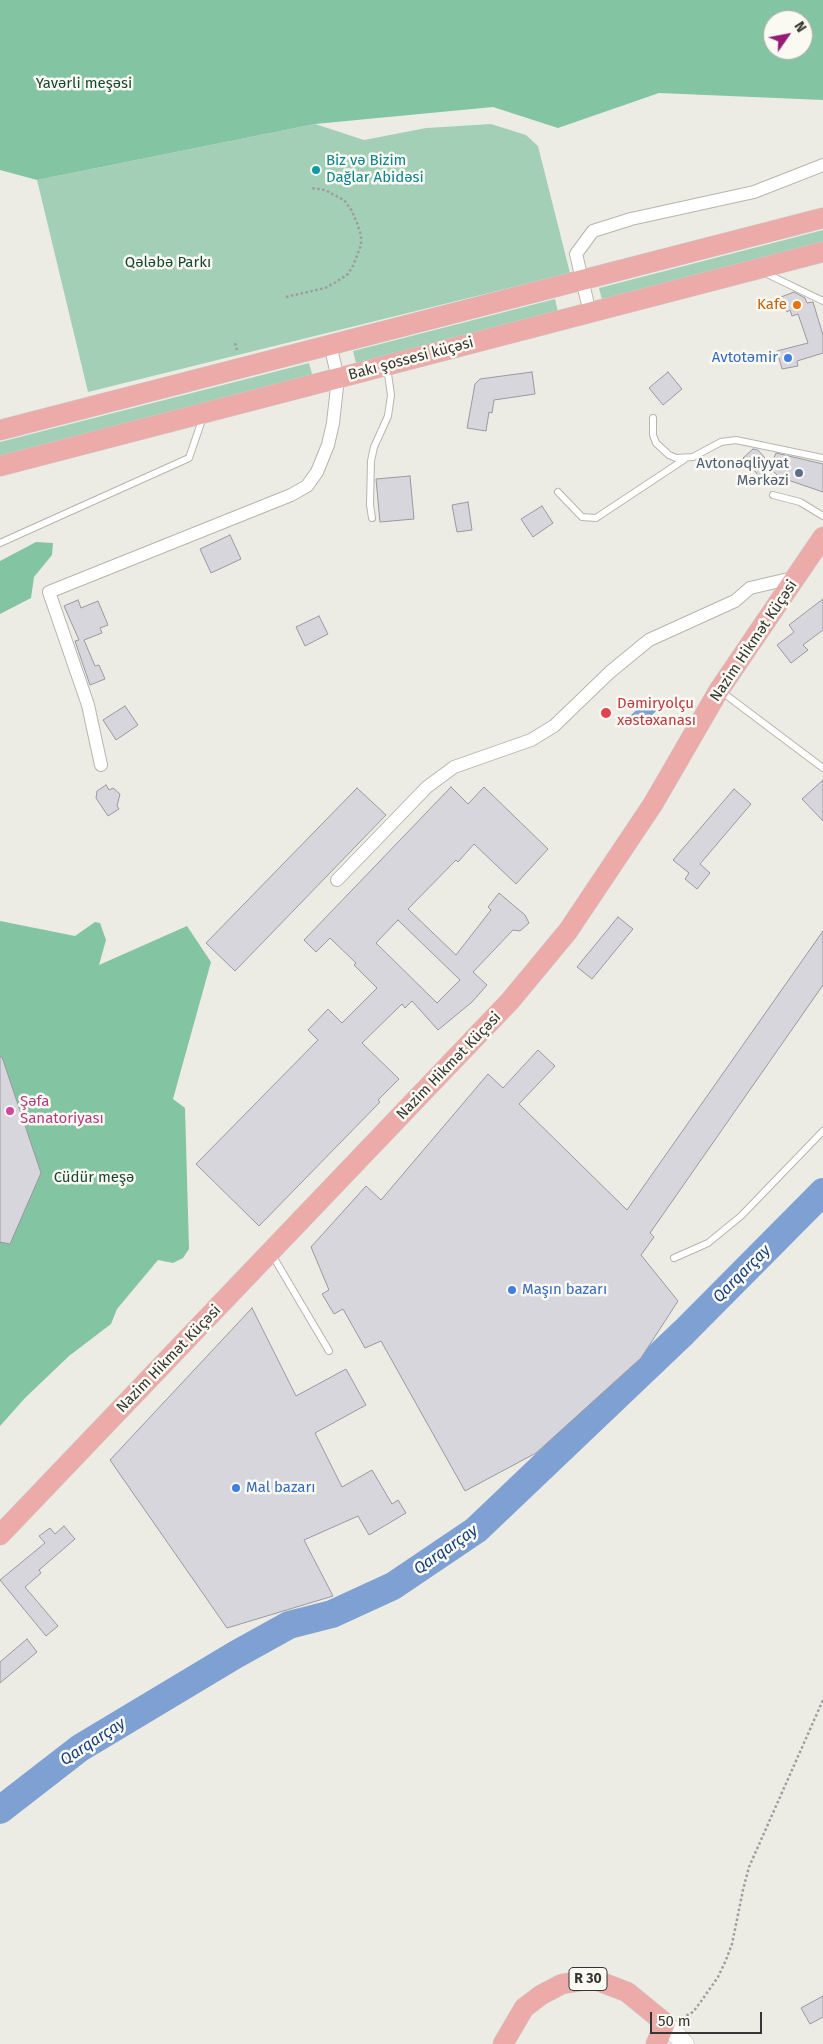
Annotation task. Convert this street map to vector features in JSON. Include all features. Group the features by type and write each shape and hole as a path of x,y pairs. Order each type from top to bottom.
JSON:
{"main road":[{"path":"0,430 823,218"},
{"name":"Bakı şossesi küçəsi","path":"0,466 823,252"},
{"name":"Nazim Hikmət Küçəsi","path":"0,1535 510,1001 568,931 653,804 719,690 823,537"},
{"name":"R 30","path":"503,2044 524,2008 541,1995 562,1984 593,1979 627,1992 665,2023"},
{"path":"656,2044 665,2023"}],"street":[{"path":"590,313 576,254 593,231 631,218 754,192 823,165"},
{"path":"101,765 88,706 49,592 291,495 307,486 317,472 328,445 333,424 338,378 330,345"},
{"path":"337,880 427,787 454,767 531,740 554,726 610,672 649,640 735,600 750,588 797,577"},
{"path":"665,2023 685,2044"}],"lane":[{"path":"757,269 823,301"},
{"path":"372,518 370,505 371,461 374,447 388,416 391,395 386,366"},
{"path":"0,543 189,458 204,413"},
{"path":"653,418 653,435 662,450 668,455 685,459"},
{"path":"558,492 582,517 596,518 685,459 701,454 721,442 736,440 823,458"},
{"path":"772,495 800,502 823,516"},
{"path":"719,690 823,768"},
{"path":"674,1258 708,1243 741,1216 823,1131"},
{"path":"271,1252 329,1351"}],"path":[{"path":"286,297 326,288 348,274 361,245 362,235 352,211 344,200 325,190 311,188"},
{"path":"235,343 237,350"},
{"path":"665,2023 693,2012 718,1976 732,1944 743,1890 750,1868 823,1700"}],"green space":[{"name":"Yavərli meşəsi","path":"0,0 823,0 823,100 659,93 558,128 493,107 315,124 37,180 0,170"},
{"name":"Qələbə Parkı","path":"315,124 364,140 426,128 491,124 526,135 538,146 570,273 88,392 37,180"},
{"path":"823,230 823,243 602,300 599,288"},
{"path":"555,299 558,312 356,363 353,351"},
{"path":"309,363 313,377 0,457 0,442"},
{"path":"36,542 53,543 52,555 34,577 31,598 0,614 0,561"},
{"name":"Cüdür meşə","path":"0,921 75,936 95,922 100,923 106,940 99,965 187,926 211,962 173,1099 185,1108 189,1249 183,1258 173,1263 158,1260 117,1309 111,1324 69,1356 25,1398 0,1426"}],"water":[{"path":"646,701 656,711 641,727 630,716"}],"building":[{"path":"794,292 805,298 807,303 813,302 823,335 823,353 797,361 798,366 782,369 777,351 808,343 798,314 792,316 790,310 787,312 781,297"},
{"path":"532,372 535,394 494,400 492,413 489,412 486,431 467,428 475,384 480,379"},
{"path":"668,372 682,389 663,405 649,388"},
{"name":"Avtonəqliyyat Mərkəzi","path":"753,449 758,450 771,465 776,453 823,464 823,492 779,477 770,468 760,477 743,458"},
{"path":"410,476 414,519 380,522 376,479"},
{"path":"468,502 472,530 457,532 452,505"},
{"path":"542,506 553,523 533,537 521,519"},
{"path":"230,535 241,559 211,573 200,549"},
{"path":"823,599 823,630 803,645 808,650 791,663 777,645 794,632 789,625"},
{"path":"78,600 81,608 98,601 108,625 100,628 102,633 84,640 95,666 99,665 105,679 90,685 75,641 79,640 64,606"},
{"path":"319,616 328,634 305,646 296,627"},
{"path":"125,706 138,725 116,740 103,720"},
{"path":"823,780 823,821 802,799"},
{"path":"106,785 109,790 113,788 120,794 117,806 119,809 108,816 96,798 97,791"},
{"path":"451,787 468,804 484,787 548,849 516,884 474,844 458,862 456,860 408,909 456,955 491,910 488,907 499,893 525,915 529,923 520,931 513,930 473,972 487,985 472,1002 438,1030 412,1001 405,1008 402,1004 362,1043 399,1079 378,1100 380,1102 259,1226 196,1164 318,1040 308,1030 328,1009 342,1023 377,988 354,965 356,963 330,938 316,952 304,940","holes":["398,920 460,980 437,1003 376,943"]},
{"path":"357,788 386,815 235,971 206,943"},
{"path":"734,789 751,804 700,864 710,873 697,889 685,879 689,873 673,860"},
{"path":"618,917 633,929 592,979 577,967"},
{"name":"Maşın bazarı","path":"823,931 823,985 650,1233 654,1237 641,1255 678,1301 641,1358 536,1453 465,1491 381,1341 365,1348 343,1309 334,1314 322,1294 329,1290 311,1247 366,1186 381,1200 488,1074 503,1088 538,1050 555,1066 519,1104 627,1210"},
{"name":"Şəfa Sanatoriyası","path":"0,1057 2,1057 41,1173 10,1244 0,1242"},
{"name":"Mal bazarı","path":"252,1308 296,1396 346,1369 366,1405 315,1433 342,1487 372,1470 392,1504 398,1500 406,1513 369,1535 358,1516 304,1540 333,1596 227,1628 110,1460"},
{"path":"64,1526 75,1539 39,1570 41,1573 25,1587 58,1626 46,1636 0,1580 45,1543 39,1536 50,1528 55,1534"},
{"path":"27,1639 37,1652 0,1683 0,1662"},
{"path":"823,1996 823,2017 810,2024 801,2008"}],"waterway":[{"name":"Qarqarçay","path":"0,1810 80,1748 235,1655 289,1625 332,1614 393,1586 476,1530 684,1332 823,1192"}],"place":[{"name":"Biz və Bizim Dağlar Abidəsi","path":"316,170"},
{"name":"Kafe","path":"797,305"},
{"name":"Avtotəmir","path":"788,358"},
{"name":"Avtonəqliyyat Mərkəzi","path":"799,473"},
{"name":"Dəmiryolçu xəstəxanası","path":"606,713"},
{"name":"Şəfa Sanatoriyası","path":"10,1111"},
{"name":"Maşın bazarı","path":"512,1290"},
{"name":"Mal bazarı","path":"236,1488"}]}
